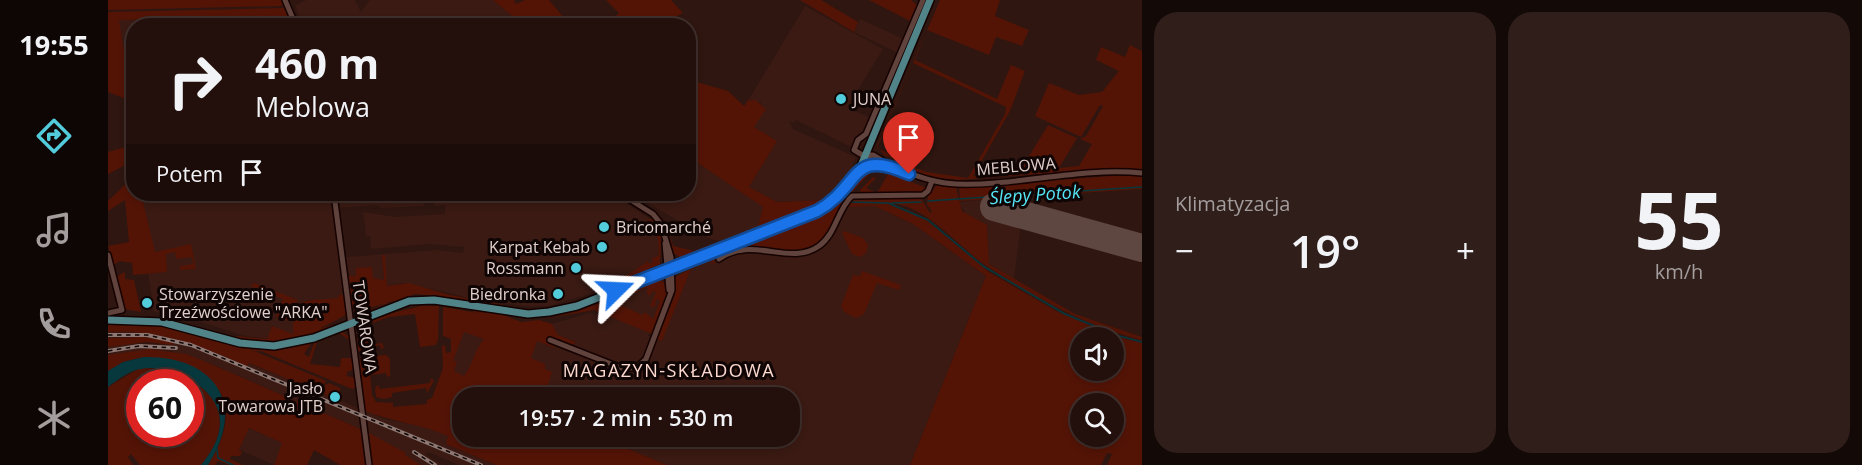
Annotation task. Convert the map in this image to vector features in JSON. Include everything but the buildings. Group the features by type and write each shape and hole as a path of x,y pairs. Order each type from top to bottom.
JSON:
{"main road":[{"path":"108,320 162,322 240,343 274,346 314,338 400,303 420,300 528,314 577,306 817,211 839,196 859,170 932,0"}],"street":[{"path":"285,0 292,18"},
{"path":"866,155 854,150 858,140 866,134 923,0"},
{"name":"MEBLOWA","path":"866,155 876,163 932,181 963,184 1113,172 1142,172"},
{"name":"MEBLOWA","path":"866,155 873,155 894,167"},
{"path":"859,170 876,163"},
{"path":"720,260 746,248 793,253 813,250 823,243 834,228 843,207 852,196 923,195 928,191 932,181"},
{"name":"TOWAROWA","path":"335,201 369,465"},
{"path":"632,201 655,216 665,235 670,257 668,280 670,301"},
{"path":"550,339 622,368 635,368 646,359 670,301 665,235"},
{"path":"108,255 122,309 120,312 108,313"},
{"path":"670,257 683,264"},
{"path":"657,274 668,280"}],"shaded area":[{"path":"108,0 283,0 289,16 126,18 119,20 126,64 126,99 108,92 108,12 284,8 282,3 282,6 108,10"},
{"path":"306,0 355,0 361,12 370,0 493,0 515,18 300,18 295,6"},
{"path":"493,0 514,0 516,4 525,0 549,0 564,18 515,18"},
{"path":"606,0 671,0 683,13 673,18 614,18 619,13"},
{"path":"800,0 821,0 858,22 854,32"},
{"path":"869,0 911,0 918,6 912,22"},
{"path":"940,0 1000,0 995,16 1029,30 1022,46 996,37 989,55 927,30"},
{"path":"805,6 883,49 847,108 869,117 863,133 853,145 849,146 796,120 794,123 789,121 793,129 856,157 849,175 824,200 777,202 749,187 776,142 754,127 761,103 749,99"},
{"path":"287,16 288,18 202,18"},
{"path":"860,19 904,39 898,53 854,32"},
{"path":"118,20 126,20 126,67"},
{"path":"926,32 915,60 997,99 1011,65 1025,71 1010,111 973,176 1020,171 1048,125 1077,138 1059,168 1079,166 1092,144 1080,139 1086,136 1103,106 1100,105 1081,137 1035,116 1049,83 1079,95 1102,92 1119,71 1096,60 1101,47 1125,57 1130,45 1142,51 1142,169 1108,169 958,180 933,177 898,166 896,159 885,156 880,149 901,159 904,164 927,172 968,178 1005,114 1006,107 913,63 877,146"},
{"path":"696,82 728,91 744,106 749,99 752,101 754,99 766,109 754,127 777,141 749,187 777,202 823,200 792,217 818,206 840,189 830,199 814,209 793,219 768,229 685,260 675,254 672,255 671,237 673,246 694,251 758,227 763,207 696,162"},
{"path":"126,147 126,165 108,174 108,152"},
{"path":"696,162 763,206 759,227 723,241 713,240 692,230 694,226 688,222 685,225 645,201 696,201"},
{"path":"874,168 927,188 920,193 877,193 888,174 874,169 846,199 824,238 812,247 800,251 741,249 714,261 715,265 710,261 691,269 723,253 687,266 775,234 831,206 868,169 849,194 868,171"},
{"path":"1111,176 1142,176 1142,189 960,201 959,187"},
{"path":"873,177 876,178 866,188 877,193 861,193 860,190"},
{"path":"126,184 126,201 143,201 155,252 191,244 196,269 180,270 180,266 193,264 192,257 176,259 175,252 166,254 167,272 133,275 132,263 120,261 113,265 108,246 129,242 125,200 108,211 108,201"},
{"path":"937,185 956,187 962,211 987,225 989,264 1075,314 1113,327 1101,327 1081,319 1024,290 977,259 928,218 901,205 888,204 926,220 989,272 1058,312 1093,327 1070,327 1070,381 1124,381 1124,339 1142,343 1142,465 1107,465 1112,454 1107,453 1101,465 910,465 986,276 913,224 875,206 846,207 852,198 857,197 917,197 922,200 930,213 932,211 927,205 928,196"},
{"path":"999,198 1142,238 1142,258 1021,224 1014,279 988,263 987,225 966,214 958,202"},
{"path":"138,201 332,201 344,298 338,320 289,337 267,339 241,335 186,317 154,312 148,272 154,272"},
{"path":"340,201 424,201 424,206 382,208 377,205 340,208"},
{"path":"434,201 623,201 655,222 660,235 659,262 589,294 549,306 524,306 474,299 405,283 387,286 382,256 384,280 349,276 346,257 438,250 463,253 464,247 431,244 371,249 370,236 366,236 363,212 395,217 445,214 445,205 434,206"},
{"path":"875,206 913,224 986,276 910,465 667,465 624,447 800,447 800,387 452,387 452,436 449,436 446,444 496,465 459,465 428,452 426,455 443,465 421,465 356,427 204,361 167,350 108,355 108,347 129,343 172,345 126,336 108,338 108,332 142,332 171,337 247,366 248,363 328,396 330,391 342,396 341,401 385,419 446,434 429,412 468,312 522,325 573,345 576,342 558,335 552,324 589,313 599,314 601,311 584,310 662,281 666,291 648,336 661,341 691,269 729,252 806,225 840,207"},
{"path":"654,219 661,233 660,264 603,289 601,281 608,285 648,261 649,264 653,262 652,259 659,255 658,238 645,226 647,220"},
{"path":"844,231 863,238 868,245 866,253 860,257 852,254 842,233"},
{"path":"382,255 385,255 387,286 409,283 450,295 506,305 417,297 391,302 361,314 385,303 356,312 352,307 348,276 356,276 356,268 372,267 373,278 384,280","holes":["416,294 474,300 412,296 396,300"]},
{"path":"691,269 662,341 656,339 675,295 675,277"},
{"path":"862,271 901,285 899,290 877,283 864,314 856,318 844,312 841,306 853,275 860,276"},
{"path":"125,272 125,279 134,280 141,312 124,309 116,277"},
{"path":"656,278 664,280 658,279 573,313 661,280 666,285 667,299 659,312 659,322 652,334 594,310 544,319 567,314 541,317 572,310","holes":["645,288 649,289 646,291 649,296 653,291 656,292 650,306 655,307 656,299 660,301 653,319 645,312 642,315 614,302"]},
{"path":"254,283 298,300 289,321 276,317 283,299 250,286"},
{"path":"340,294 344,296 346,315 319,329 339,323 328,328 274,342 244,340 236,336 267,339 272,326 293,334 293,324 301,303 338,298"},
{"path":"421,306 439,306 436,345 420,347 415,314 389,317 370,324 372,344 382,343 384,348 381,349 380,345 375,346 374,351 358,351 357,327 392,313"},
{"path":"443,307 501,314 521,322 539,320 552,324 558,335 576,342 573,345 559,339 552,342 555,348 537,341 531,358 545,364 545,369 552,372 547,387 452,387 452,447 446,444 448,436 365,411 359,360 362,357 386,355 390,359 390,376 387,377 386,373 370,375 372,395 376,402 393,403 393,407 427,404 427,400 432,398 443,368 442,346 445,345 446,353 451,352 451,339 443,336","holes":["464,332 484,339 464,376 454,371 457,361 453,361"]},
{"path":"108,323 165,325 250,348 253,352 252,348 276,349 312,342 304,354 309,357 315,340 341,331 350,337 352,353 348,339 339,333 317,342 310,364 340,367 341,358 353,358 355,369 347,372 347,376 356,378 357,387 352,389 261,351 254,351 326,381 322,387 329,383 340,388 340,395 330,392 328,396 249,363 247,366 179,340 145,333 108,332"},
{"path":"1124,331 1142,337 1141,340 1124,335"},
{"path":"143,337 173,341 173,345 146,342 108,347 108,338"},
{"path":"150,349 186,354 204,361 363,431 367,465 340,465 314,450 307,465 274,465 282,443 249,428 239,450 242,452 240,456 231,456 230,459 243,465 235,465 219,458 231,465 218,461 215,465 208,465 222,438 226,409 219,390 204,383 204,369 171,369 144,357 123,362 108,371 108,355"},
{"path":"126,376 126,447 204,447 204,390 212,398 218,412 219,428 214,446 201,465 140,465 131,454 128,457 133,465 108,465 108,387"},
{"path":"431,378 434,381 427,393 426,388 392,393 392,397 384,399 376,397 375,388 378,385 380,389 430,383"},
{"path":"248,428 283,443 274,465 239,450"},
{"path":"367,432 406,453 405,455 421,465 371,465"},
{"path":"453,447 624,447 667,465 496,465"},
{"path":"527,447 618,447 613,459"}],"water":[{"path":"144,357 168,359 197,369 126,369 126,375 108,387 108,371 123,362"},
{"path":"204,373 217,387 224,403 225,422 220,443 208,465 201,465 210,453 220,429 220,418 211,398 204,390"}],"waterway":[{"name":"Ślepy Potok","path":"928,201 1142,187"},
{"name":"Ślepy Potok","path":"851,202 887,203"},
{"name":"Ślepy Potok","path":"892,203 921,202"},
{"path":"888,203 928,220 983,266 1065,314 1119,336 1142,342"},
{"path":"217,449 218,458 233,465"}],"runway":[{"path":"994,207 1142,248"}],"railway":[{"path":"108,335 147,335 191,345 481,465"},
{"path":"108,351 139,346 176,348"},
{"path":"414,452 435,465"}],"place":[{"name":"JUNA","path":"841,99"},
{"name":"Bricomarché","path":"604,227"},
{"name":"Karpat Kebab","path":"602,247"},
{"name":"Rossmann","path":"576,268"},
{"name":"Biedronka","path":"558,294"},
{"name":"Stowarzyszenie Trzeźwościowe \"ARKA\"","path":"147,303"},
{"name":"Jasło Towarowa JTB","path":"335,397"}],"district":[{"name":"MAGAZYN-SKŁADOWA","path":"669,370"}],"route":[{"path":"616,290 817,211 836,199 859,170 869,164 878,163 909,174"}]}
